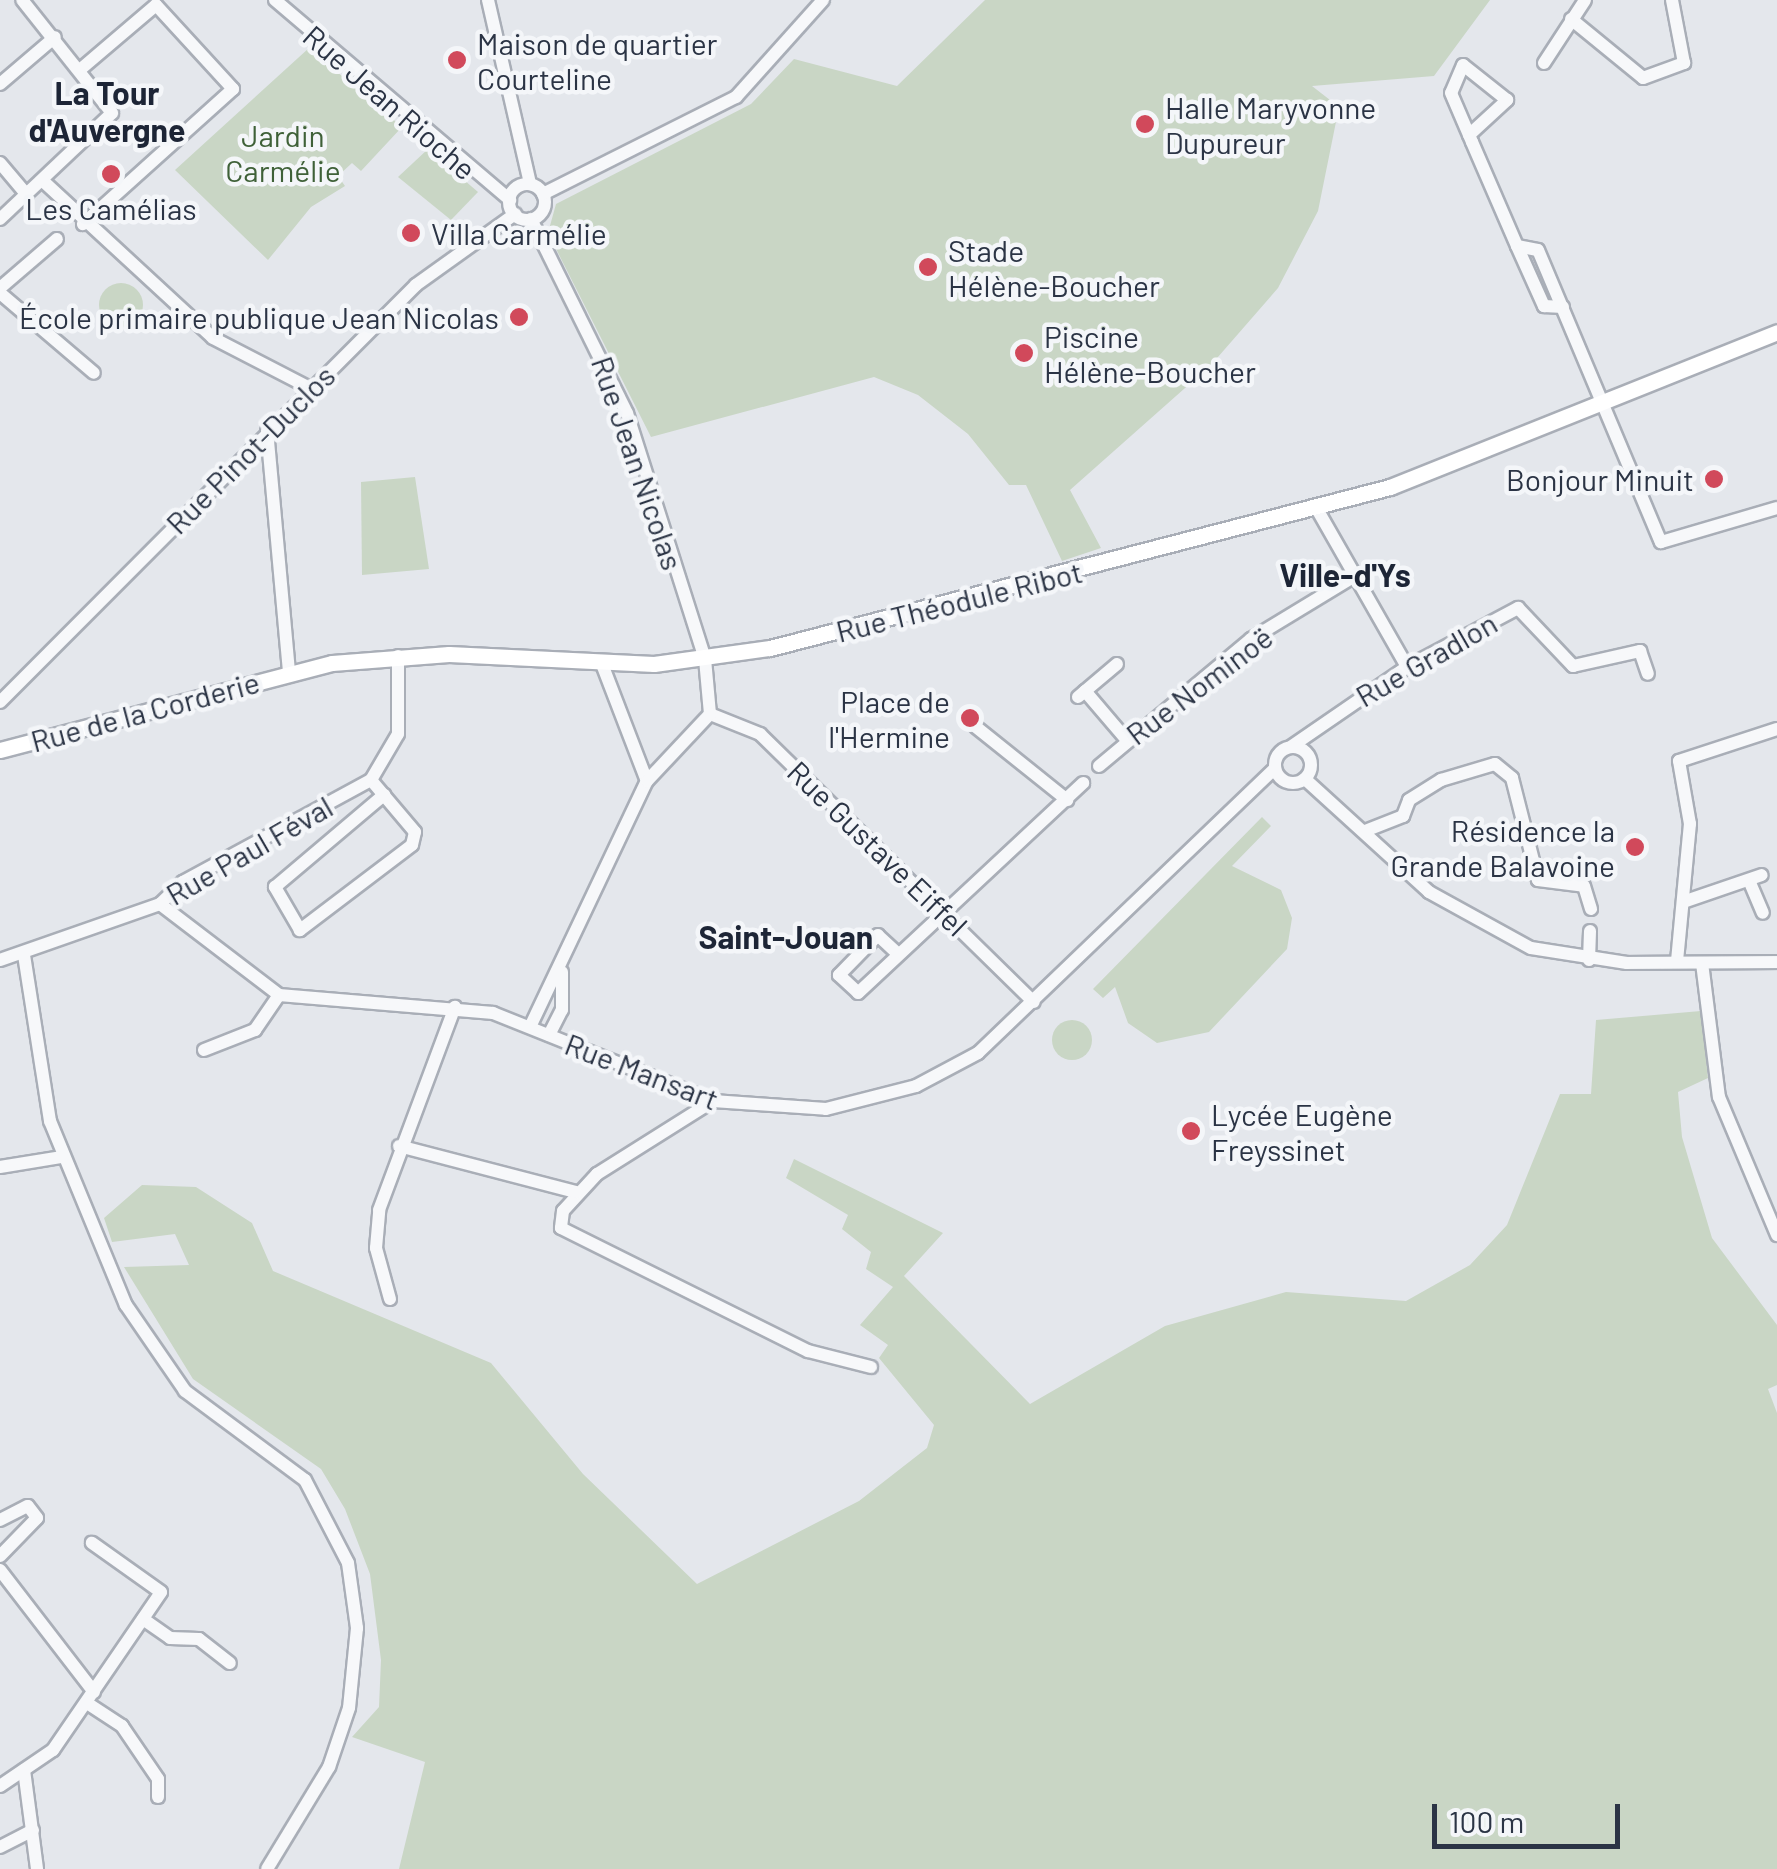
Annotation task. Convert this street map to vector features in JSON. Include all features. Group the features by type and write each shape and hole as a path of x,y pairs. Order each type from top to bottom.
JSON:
{"main road":[{"name":"Rue Théodule Ribot","path":"289,672 398,656 602,664 705,659 1317,509 1777,332"},
{"name":"Rue de la Corderie","path":"0,750 289,672"}],"street":[{"path":"0,218 110,122 111,101 22,0"},
{"name":"Rue Jean Rioche","path":"275,0 512,207"},
{"path":"488,0 530,184 544,194"},
{"path":"512,207 531,219 544,194 736,97 823,0"},
{"path":"1544,63 1585,0"},
{"path":"1571,19 1643,78 1684,63 1672,0"},
{"path":"82,68 156,5 233,90 83,224"},
{"path":"0,84 55,37"},
{"path":"1469,134 1506,100 1462,65 1451,92 1469,134 1518,246 1538,250 1606,401 1661,542 1777,508"},
{"path":"0,163 27,195"},
{"path":"43,181 83,224 213,338 310,388"},
{"name":"Rue Pinot-Duclos","path":"0,702 267,430 416,285 512,207 530,184"},
{"name":"Rue Jean Nicolas","path":"531,219 627,413 705,659 710,714"},
{"path":"56,239 0,291 94,373"},
{"path":"267,430 289,672"},
{"path":"1317,509 1407,667"},
{"name":"Rue Nominoë","path":"1099,766 1125,738 1251,639 1354,577"},
{"name":"Rue Gradlon","path":"1274,769 1292,746 1407,667 1518,608 1573,666 1640,651 1648,674"},
{"name":"Rue Paul Féval","path":"0,960 24,955 160,904 371,780 398,734 398,656"},
{"path":"602,664 647,781"},
{"path":"1117,664 1082,694 1125,738"},
{"path":"530,1027 647,781 710,714"},
{"name":"Rue Gustave Eiffel","path":"710,714 760,734 1034,1002"},
{"path":"976,727 1067,800"},
{"path":"1678,961 1690,824 1679,761 1777,728"},
{"path":"1292,746 1309,755 1305,778"},
{"path":"1365,831 1403,816 1409,800 1441,780 1495,764 1512,778 1536,875 1584,886 1591,909"},
{"path":"1274,769 1286,782 1305,778"},
{"name":"Rue Mansart","path":"280,994 456,1007 530,1027 713,1101 785,1111 882,1098 978,1053 1274,769"},
{"path":"1305,778 1466,918 1589,960 1777,962"},
{"path":"371,780 384,795 415,832 412,846 304,931 274,887 384,795"},
{"path":"897,953 878,935 840,975 858,993 1083,782"},
{"path":"1683,902 1756,880 1763,913"},
{"path":"160,904 280,994 254,1030 204,1050"},
{"path":"1589,960 1590,931"},
{"path":"24,955 62,1157 126,1305 166,1369 305,1480 354,1589 357,1655 340,1738 267,1869"},
{"path":"549,1036 562,1010 564,959"},
{"path":"1702,963 1719,1096 1777,1234"},
{"path":"390,1299 378,1229 399,1146 456,1007"},
{"path":"713,1101 576,1192 563,1210 570,1236 808,1351 871,1367"},
{"path":"399,1146 576,1192"},
{"path":"0,1167 62,1157"},
{"path":"0,1520 28,1506 37,1518 0,1556"},
{"path":"0,1786 53,1750 161,1592 92,1543"},
{"path":"0,1570 90,1698 122,1726 158,1779 158,1797"},
{"path":"142,1619 170,1638 198,1638 230,1663"},
{"path":"24,1770 37,1869"},
{"path":"0,1847 33,1830"}],"green space":[{"name":"Stade Hélène-Boucher","path":"985,0 1490,0 1434,76 1312,86 1339,107 1318,211 1278,288 1211,365 1070,490 1101,548 1062,561 1026,485 1009,485 968,434 918,395 874,377 651,437 548,233 556,204 751,104 794,59 897,86"},
{"name":"Jardin Carmélie","path":"309,48 402,127 361,171 352,163 338,176 345,186 311,207 268,260 175,170"},
{"path":"428,149 478,192 451,220 398,177"},
{"path":"121,283 136,290 143,305 136,320 121,327 106,320 99,305 106,290"},
{"path":"415,477 429,569 362,575 361,482"},
{"path":"1262,817 1271,826 1232,866 1281,890 1292,918 1287,949 1209,1032 1157,1043 1128,1023 1115,987 1103,998 1093,989"},
{"path":"1701,1011 1708,1078 1678,1092 1682,1137 1712,1238 1777,1325 1777,1385 1768,1389 1777,1413 1777,1869 399,1869 425,1762 352,1737 379,1707 381,1660 370,1574 345,1509 321,1469 193,1379 124,1267 189,1265 175,1234 112,1242 104,1218 142,1185 196,1187 252,1223 273,1271 491,1363 583,1474 697,1584 859,1501 927,1448 934,1425 879,1358 888,1345 860,1325 893,1287 866,1269 871,1252 842,1229 848,1215 786,1178 794,1159 943,1233 904,1276 1030,1404 1165,1326 1286,1292 1406,1301 1470,1265 1507,1225 1560,1094 1591,1094 1596,1020"},
{"path":"1072,1020 1086,1026 1092,1040 1086,1054 1072,1060 1058,1054 1052,1040 1058,1026"}],"place":[{"name":"Maison de quartier Courteline","path":"457,60"},
{"name":"Halle Maryvonne Dupureur","path":"1145,124"},
{"name":"Les Camélias","path":"111,174"},
{"name":"Villa Carmélie","path":"411,233"},
{"name":"Stade Hélène-Boucher","path":"928,267"},
{"name":"École primaire publique Jean Nicolas","path":"519,317"},
{"name":"Piscine Hélène-Boucher","path":"1024,353"},
{"name":"Bonjour Minuit","path":"1714,479"},
{"name":"Place de l'Hermine","path":"970,718"},
{"name":"Résidence la Grande Balavoine","path":"1635,847"},
{"name":"Lycée Eugène Freyssinet","path":"1191,1131"}],"district":[{"name":"La Tour d'Auvergne","path":"107,112"},
{"name":"Ville-d'Ys","path":"1345,574"},
{"name":"Saint-Jouan","path":"786,936"}]}
